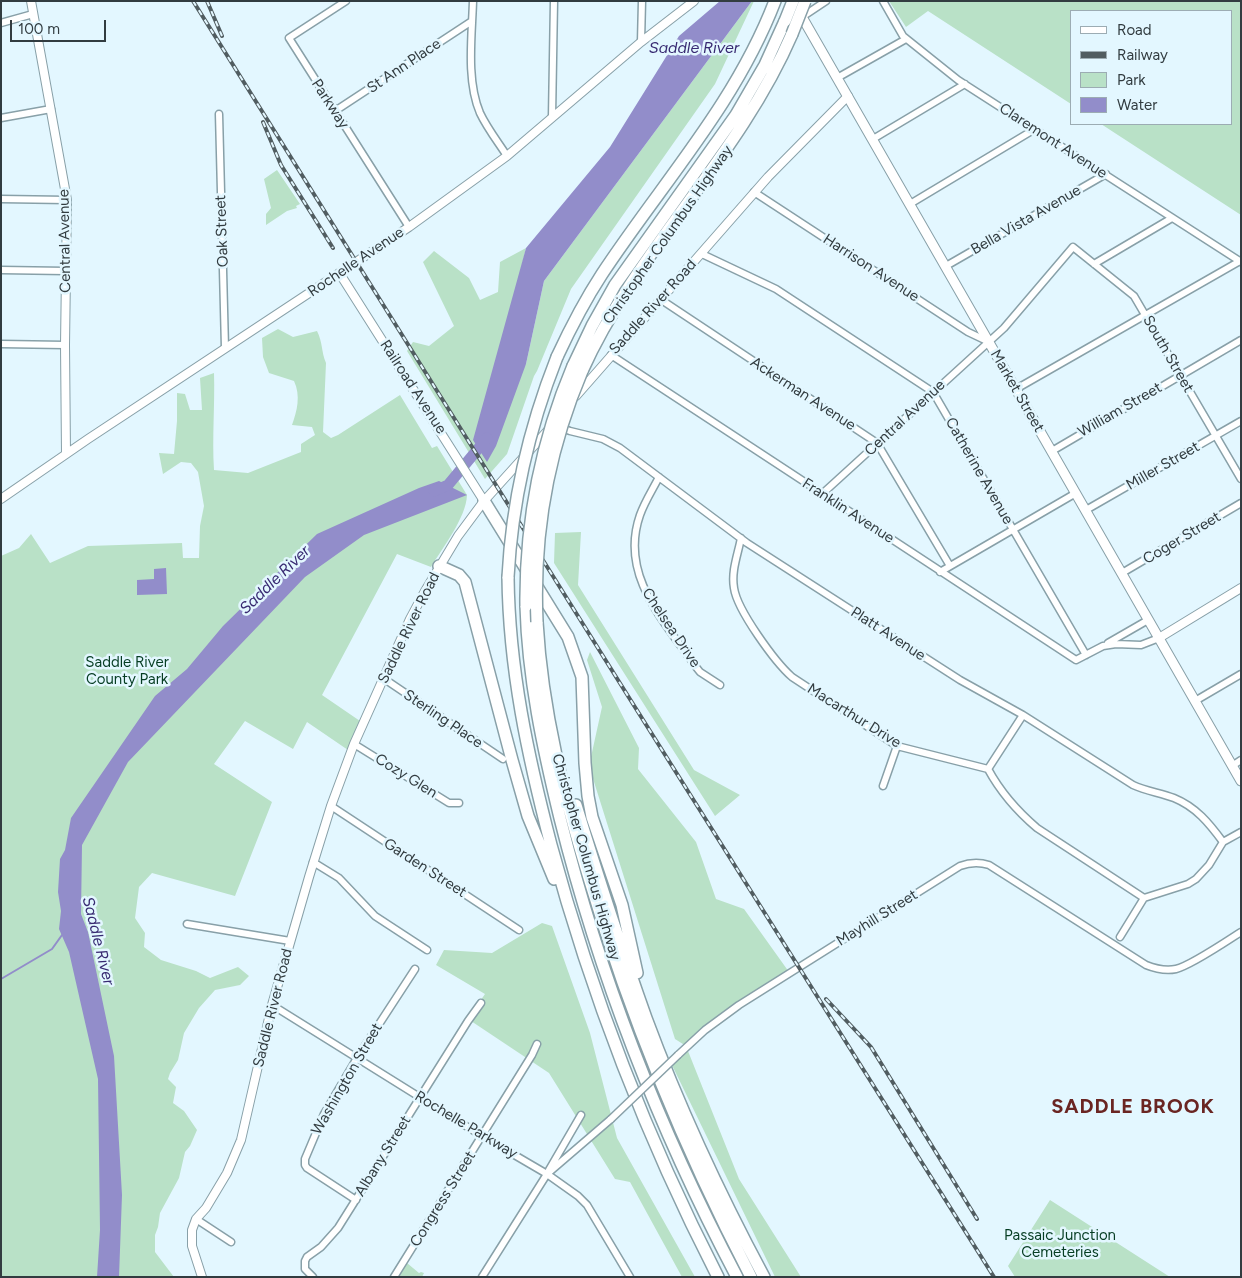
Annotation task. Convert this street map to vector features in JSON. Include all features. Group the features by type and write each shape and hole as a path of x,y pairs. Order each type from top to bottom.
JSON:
{"highway":[{"name":"Christopher Columbus Highway","path":"751,1277 686,1143 627,996 582,856 560,774 540,664 537,622 537,563 545,495 577,368 592,326 615,285 736,115 764,65 793,1"},
{"name":"Christopher Columbus Highway","path":"737,1277 698,1200 660,1115 625,1029 593,934 569,852 543,739 530,663 526,606 527,562 535,492 552,423 577,368 624,292 726,151 751,112 771,79 805,1"},
{"name":"Christopher Columbus Highway","path":"718,1277 678,1196 642,1116 602,1014 576,934 542,809 522,723 511,643 508,577 513,517 522,470 538,409 557,358 577,316 601,276 627,237 691,152 736,84 762,33 775,2"},
{"path":"484,500 568,637 577,660 582,677 585,763 592,818 622,905 644,996 647,1019"},
{"path":"440,566 458,575 465,582 528,816 576,934"},
{"path":"549,719 599,879 647,1019 698,1144 731,1215 764,1277"}],"main road":[{"name":"Market Street","path":"793,1 1241,781"}],"street":[{"name":"Central Avenue","path":"30,1 67,200 66,454"},
{"name":"Parkway","path":"346,1 288,38 409,227"},
{"path":"473,1 472,77 475,100 485,123 507,156"},
{"path":"552,117 554,1"},
{"path":"642,1 642,42"},
{"name":"Rochelle Avenue","path":"1,499 409,227 507,156 642,42 694,1"},
{"path":"802,17 826,1"},
{"name":"Claremont Avenue","path":"883,1 906,38 965,84 1240,261"},
{"path":"1,23 33,14"},
{"name":"St Ann Place","path":"335,111 472,21"},
{"path":"837,78 906,38"},
{"path":"873,139 965,84"},
{"name":"Saddle River Road","path":"202,1277 192,1246 192,1230 196,1219 206,1208 227,1172 241,1140 272,1005 331,806 354,744 410,619 458,536 484,500 554,424 585,384 702,254 754,192 848,96"},
{"path":"1,118 51,110"},
{"name":"Oak Street","path":"219,114 226,348"},
{"path":"910,204 1035,129"},
{"name":"Bella Vista Avenue","path":"946,266 1106,174"},
{"name":"Harrison Avenue","path":"754,192 968,332 988,342"},
{"path":"1,199 67,200"},
{"path":"1094,264 1172,218"},
{"name":"Central Avenue","path":"822,494 1004,328 1073,247"},
{"name":"South Street","path":"1073,247 1134,296 1241,479"},
{"name":"Catherine Avenue","path":"702,254 776,289 933,392 1086,655"},
{"path":"1016,389 1240,261"},
{"path":"1,270 66,271"},
{"name":"Railroad Avenue","path":"340,274 484,500"},
{"name":"Ackerman Avenue","path":"660,299 878,443 950,566"},
{"name":"William Street","path":"1052,451 1241,340"},
{"path":"1,344 65,345"},
{"name":"Franklin Avenue","path":"611,355 1076,660 1086,655"},
{"name":"Miller Street","path":"1086,510 1241,421"},
{"name":"Platt Avenue","path":"554,424 570,431 603,439 620,448 741,538 960,680 1023,716 1133,785 1144,790 1175,798 1186,804 1205,819 1223,842"},
{"name":"Chelsea Drive","path":"659,477 640,514 637,527 635,554 638,575 649,599 696,667 700,672 720,685"},
{"path":"940,572 1076,493"},
{"name":"Coger Street","path":"1122,573 1241,503"},
{"name":"Macarthur Drive","path":"741,538 733,580 736,597 773,657 792,677 897,746 988,769"},
{"path":"1100,647 1116,644 1141,645 1159,638 1241,588"},
{"path":"1086,655 1148,620"},
{"path":"1195,701 1241,674"},
{"name":"Sterling Place","path":"383,678 503,759"},
{"path":"1023,716 988,769 1004,794 1024,817 1037,828 1144,898"},
{"name":"Cozy Glen","path":"354,744 449,803 460,803"},
{"path":"884,786 897,746"},
{"path":"1232,766 1241,760"},
{"name":"Garden Street","path":"331,806 519,930"},
{"path":"1120,937 1144,898 1188,884 1209,865 1223,842 1241,832"},
{"path":"313,862 339,878 375,916 427,950"},
{"name":"Mayhill Street","path":"547,1174 610,1119 705,1030 739,1005 954,870 968,864 982,863 989,865 1153,968 1170,969 1182,967 1241,932"},
{"path":"187,924 290,941"},
{"name":"Washington Street","path":"356,1200 307,1168 304,1161 317,1127 357,1058 415,969"},
{"name":"Albany Street","path":"313,1277 305,1269 307,1257 330,1238 481,1003"},
{"name":"Rochelle Parkway","path":"272,1005 482,1136 547,1174 585,1203 630,1277"},
{"name":"Congress Street","path":"394,1277 537,1044"},
{"name":"Mayhill Street","path":"482,1277 547,1174 581,1115"},
{"path":"196,1219 231,1242"}],"green space":[{"path":"752,1 754,1 715,84 571,289 534,376 507,454 485,479 407,351 413,342 429,346 454,326 423,262 434,251 469,278 480,300 498,292 500,262 526,248 483,431 526,364 544,281"},
{"path":"889,1 1241,1 1241,215 1103,125 1232,125 1232,10 1070,10 1070,103 928,11 906,27"},
{"path":"277,170 300,204 296,206 297,208 287,211 266,225 266,214 271,208 264,179"},
{"name":"Saddle River County Park","path":"278,329 293,337 317,331 319,335 326,363 323,432 331,438 338,435 400,395 432,448 437,446 467,495 466,504 453,532 431,567 397,554 322,695 360,721 348,750 307,722 293,749 245,721 214,764 272,802 235,896 152,873 139,887 135,918 145,933 144,947 161,960 196,971 210,978 238,967 249,976 240,985 215,990 199,1008 184,1033 178,1060 168,1079 176,1087 173,1103 184,1111 197,1130 190,1146 185,1152 179,1178 160,1213 155,1235 155,1252 174,1277 1,1277 1,556 19,548 31,534 50,563 88,546 182,543 183,558 199,558 200,526 204,506 198,472 191,463 181,462 163,474 159,453 174,454 177,393 185,394 190,410 202,410 200,378 214,373 214,470 248,473 301,452 301,444 315,435 312,427 292,425 298,398 294,381 269,373 263,357 262,338"},
{"path":"581,532 578,585 694,770 740,795 715,816 554,563 555,533"},
{"path":"590,652 639,748 638,769 696,842 716,899 744,909 789,972 686,1046 675,1039 589,766 602,707 587,660"},
{"path":"542,923 552,926 590,1033 617,1138 695,1277 682,1277 630,1182 615,1179 549,1073 468,1019 485,994 436,965 444,950 492,953"},
{"path":"686,1046 739,1179 801,1277 775,1277 670,1061"},
{"name":"Passaic Junction Cemeteries","path":"1050,1200 1170,1277 1015,1277 1008,1266"},
{"path":"407,1263 419,1273 424,1273 422,1277 399,1277"}],"water":[{"name":"Saddle River","path":"720,1 752,1 544,281 526,364 496,446 487,462 473,440 526,248 610,147 679,36"},
{"path":"439,481 467,495 364,535 305,577 128,762 82,845 81,914 88,932 114,1056 122,1195 119,1277 97,1277 100,1230 98,1079 69,952 59,929 61,911 58,892 60,859 65,850 71,818 155,696 187,669 223,626 317,534 419,488"},
{"path":"166,568 167,594 137,595 137,580 154,579 154,569"}],"waterway":[{"name":"Saddle River","path":"434,491 448,485 487,438"},
{"path":"1,979 52,949 62,935"}],"railway":[{"path":"193,1 994,1277"},
{"path":"207,1 222,36"},
{"path":"263,122 281,165 333,248"},
{"path":"826,999 871,1047 977,1219"}],"district":[{"name":"SADDLE BROOK","path":"1133,1107"}]}
